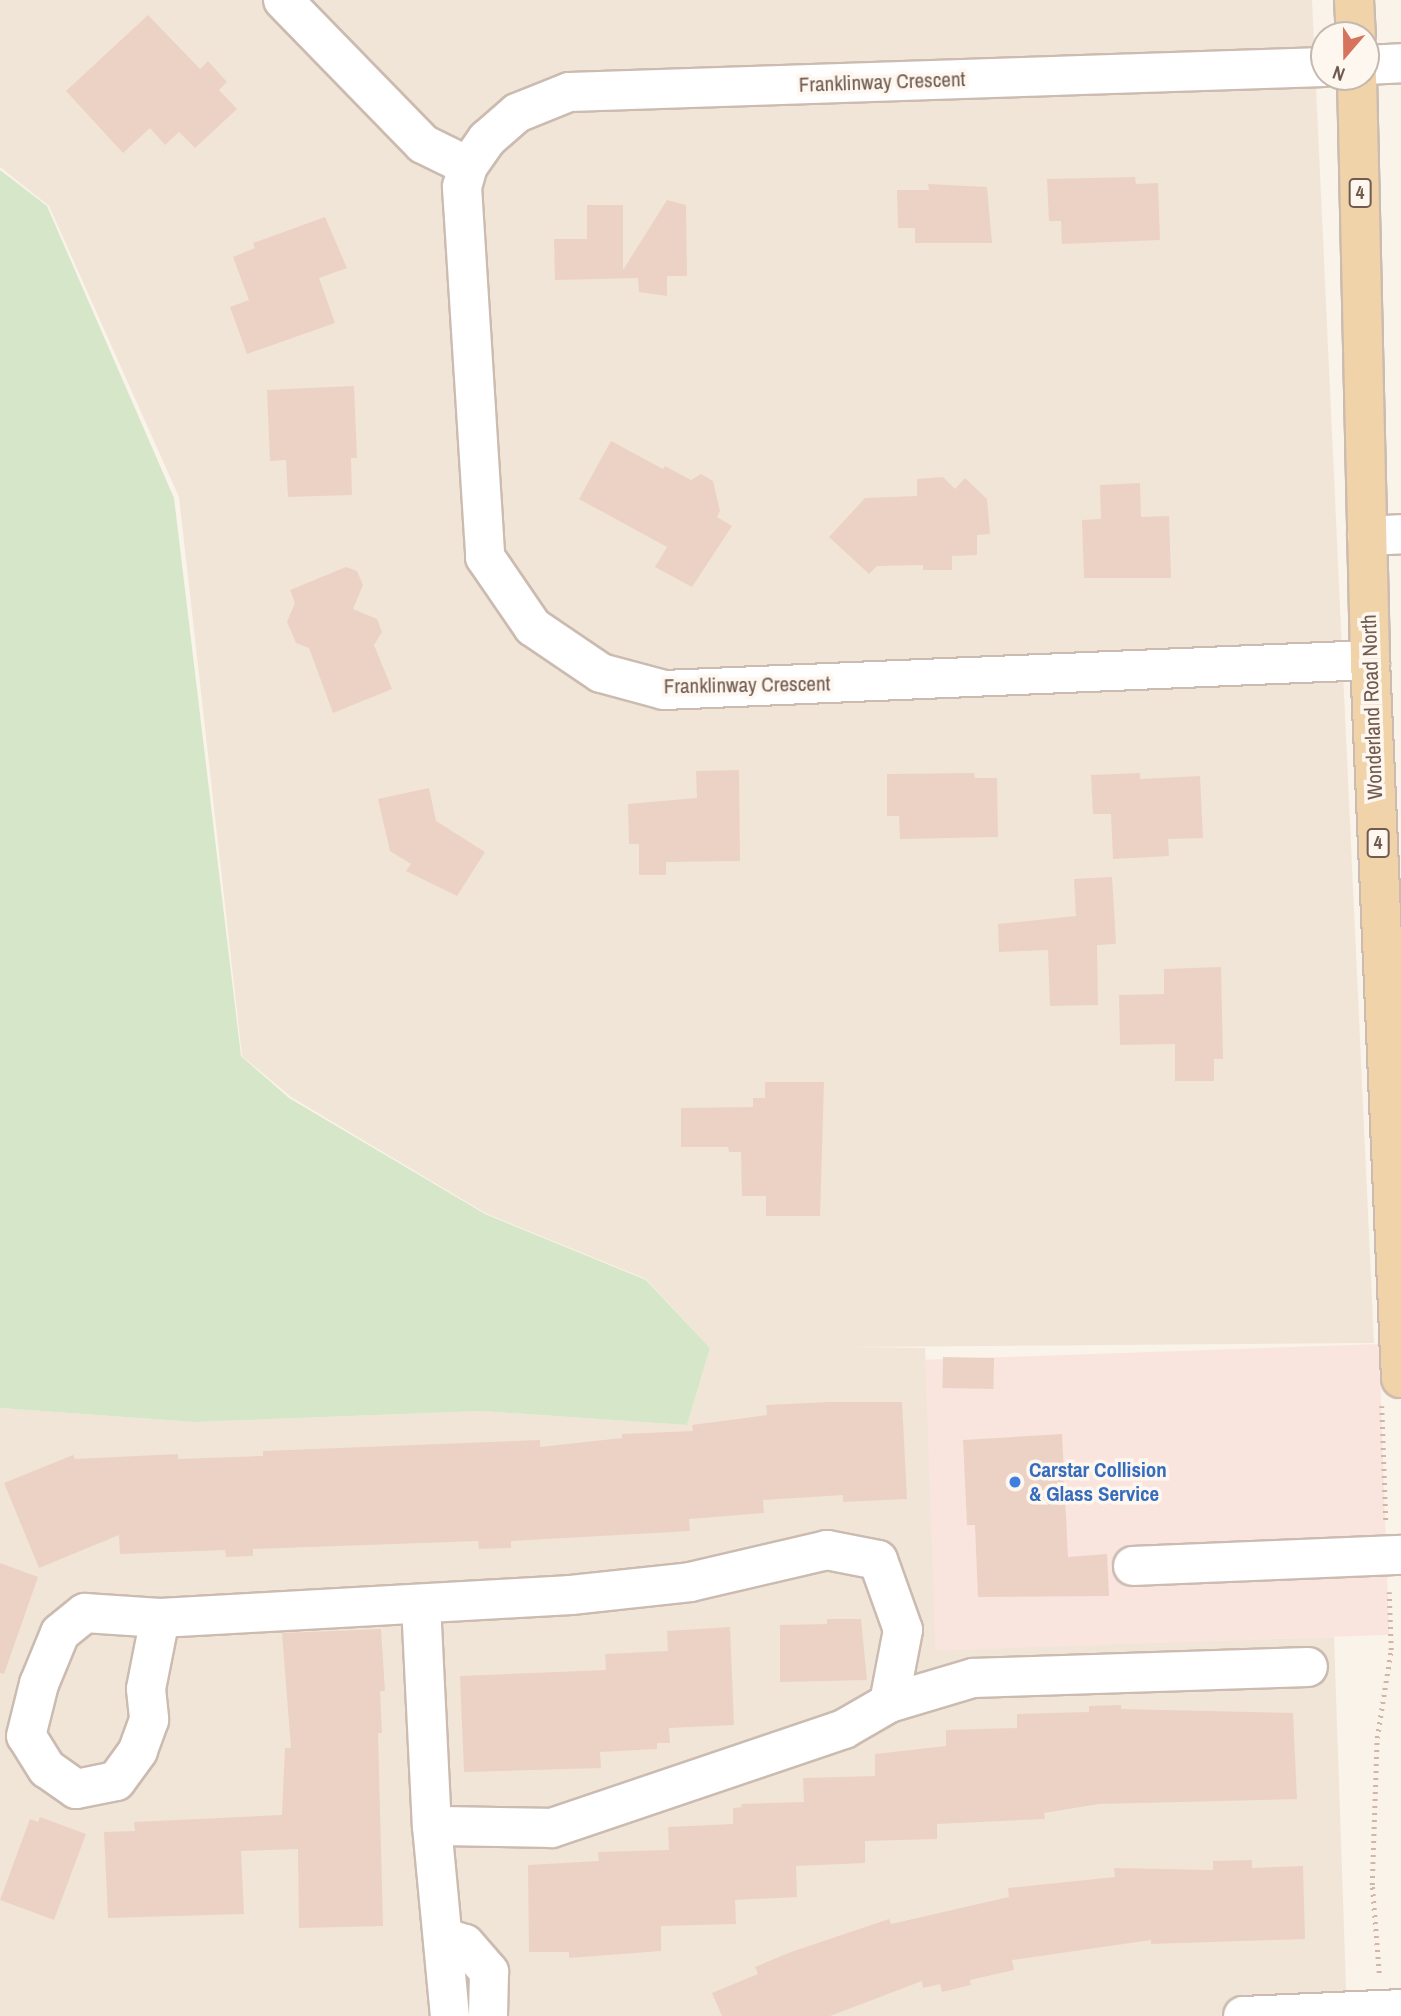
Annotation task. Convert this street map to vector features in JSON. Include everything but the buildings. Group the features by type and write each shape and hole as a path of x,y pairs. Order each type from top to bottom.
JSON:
{"main road":[{"path":"1354,0 1355,21"},
{"name":"Wonderland Road North","path":"1358,91 1384,535 1370,660 1392,983 1401,1378"}],"street":[{"path":"283,0 423,144 468,166"},
{"path":"1380,65 1401,64"},
{"name":"Franklinway Crescent","path":"1310,67 569,92 517,113 486,139 468,166 462,187 485,557 533,626 601,673 664,690 1370,660"},
{"path":"160,1618 146,1689 149,1720 138,1751 116,1782 76,1789 47,1769 26,1736 39,1685 60,1633 85,1613 160,1618 421,1604 690,1582 827,1550 878,1560 903,1630 889,1703"},
{"path":"1133,1566 1401,1555"},
{"path":"421,1604 432,1826 446,1938 450,2016"},
{"path":"432,1826 551,1828 844,1729 889,1703 972,1678 1308,1667"},
{"path":"446,1938 465,1944 488,1972 488,2016"},
{"path":"1243,2016 1401,2009"}],"shaded area":[{"path":"0,0 1312,0 1310,91 1316,91 1374,1343 851,1347 925,1348 941,1649 1334,1637 1347,2016 0,2016 0,1408 195,1422 481,1411 687,1425 710,1348 646,1279 485,1213 291,1097 242,1056 179,497 49,206 0,167"},
{"path":"1379,1344 1389,1635 935,1651 925,1360"}],"green space":[{"path":"0,170 47,206 174,498 241,1056 289,1098 485,1214 646,1280 710,1348 687,1425 481,1411 195,1422 0,1408"}],"place":[{"name":"Carstar Collision & Glass Service","path":"1015,1482"}]}
